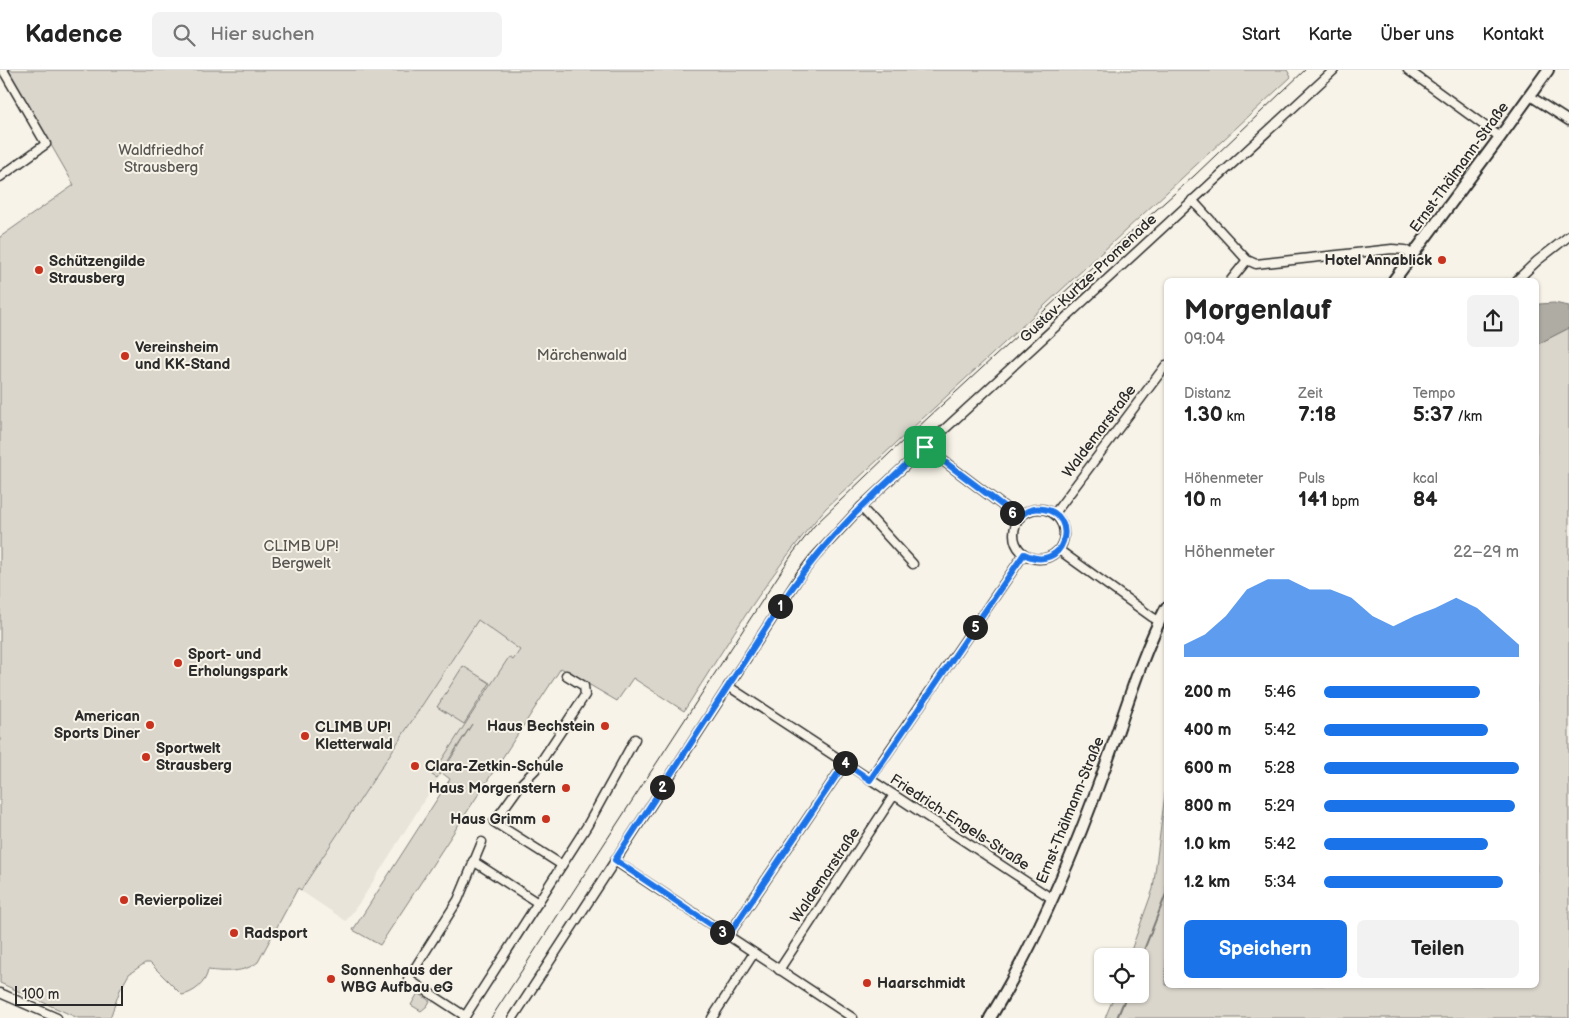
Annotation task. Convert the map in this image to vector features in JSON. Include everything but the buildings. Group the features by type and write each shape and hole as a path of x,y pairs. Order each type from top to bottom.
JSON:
{"main road":[{"name":"Ernst-Thälmann-Straße","path":"1396,278 1548,70"},
{"name":"Ernst-Thälmann-Straße","path":"990,1018 1011,982 1051,898 1089,810 1140,665 1164,612"}],"street":[{"path":"0,176 46,144 3,70"},
{"name":"Gustav-Kurtze-Promenade","path":"513,1018 790,591 814,558 861,507 1334,70"},
{"path":"1408,70 1500,137"},
{"path":"1530,96 1569,121"},
{"path":"1192,200 1247,260 1253,263 1261,264 1392,249 1405,250 1413,255"},
{"path":"1519,278 1569,236"},
{"path":"1233,278 1247,260"},
{"name":"Waldemarstraße","path":"1055,513 1164,368"},
{"path":"925,447 1019,518"},
{"path":"861,507 913,564"},
{"path":"1031,509 1047,509 1055,513 1064,526 1065,534 1059,550 1046,558 1039,559 1024,554 1014,539 1014,528 1019,518 1031,509"},
{"path":"1059,550 1159,621"},
{"path":"870,780 1024,554"},
{"path":"562,864 494,822 522,783 536,768 585,695 584,686 566,675"},
{"name":"Friedrich-Engels-Straße","path":"728,686 1051,898"},
{"path":"482,842 458,900 408,979 464,1017 587,826 636,739"},
{"path":"728,936 845,763"},
{"name":"Waldemarstraße","path":"778,970 894,795"},
{"path":"615,860 853,1018"},
{"path":"473,861 538,903"},
{"path":"712,1018 754,953"},
{"path":"0,993 57,1018"}],"shaded area":[{"path":"1554,303 1569,306 1569,328 1539,343 1539,304"},
{"name":"Clara-Zetkin-Schule","path":"478,620 520,649 362,899 346,921 301,891"}],"green space":[{"name":"Märchenwald","path":"8,70 1287,70 1291,77 826,508 769,581 684,711 633,678 617,701 561,668 380,945 353,930 450,779 442,773 472,724 437,778 432,775 509,657 513,660 520,650 478,620 301,890 298,888 258,962 241,970 208,970 205,979 199,987 182,995 150,963 145,963 129,974 120,990 110,1018 78,1018 0,983 0,237 74,185"},
{"path":"1569,328 1569,1018 1105,1018 1111,1003 1149,1003 1149,948 1132,948 1153,889 1164,802 1164,988 1539,988 1539,343"},
{"path":"463,666 490,683 464,724 437,707"},
{"path":"418,993 430,1001 421,1011 411,1005"}],"waterway":[{"path":"1145,948 1164,899"},
{"path":"1117,1018 1123,1003"}],"tram line":[{"path":"491,1018 793,553 814,526 891,452 1071,286 1194,176 1305,70"}],"place":[{"name":"Hotel Annablick","path":"1442,260"},
{"name":"Schützengilde Strausberg","path":"39,270"},
{"name":"Vereinsheim und KK-Stand","path":"125,356"},
{"name":"Sport- und Erholungspark","path":"178,663"},
{"name":"American Sports Diner","path":"150,725"},
{"name":"Haus Bechstein","path":"605,726"},
{"name":"CLIMB UP! Kletterwald","path":"305,736"},
{"name":"Sportwelt Strausberg","path":"146,757"},
{"name":"Clara-Zetkin-Schule","path":"415,766"},
{"name":"Haus Morgenstern","path":"566,788"},
{"name":"Haus Grimm","path":"546,819"},
{"name":"Revierpolizei","path":"124,900"},
{"name":"Radsport","path":"234,933"},
{"name":"Sonnenhaus der WBG Aufbau eG","path":"331,979"},
{"name":"Haarschmidt","path":"867,983"}],"route":[{"path":"925,447 1019,518 1031,509 1047,509 1055,513 1064,526 1063,543 1059,550 1046,558 1031,558 1024,554 870,780 845,763 728,936 615,860 800,576 861,507 925,447"}],"park label":[{"name":"Waldfriedhof Strausberg","path":"161,158"},
{"name":"CLIMB UP! Bergwelt","path":"301,554"}]}
